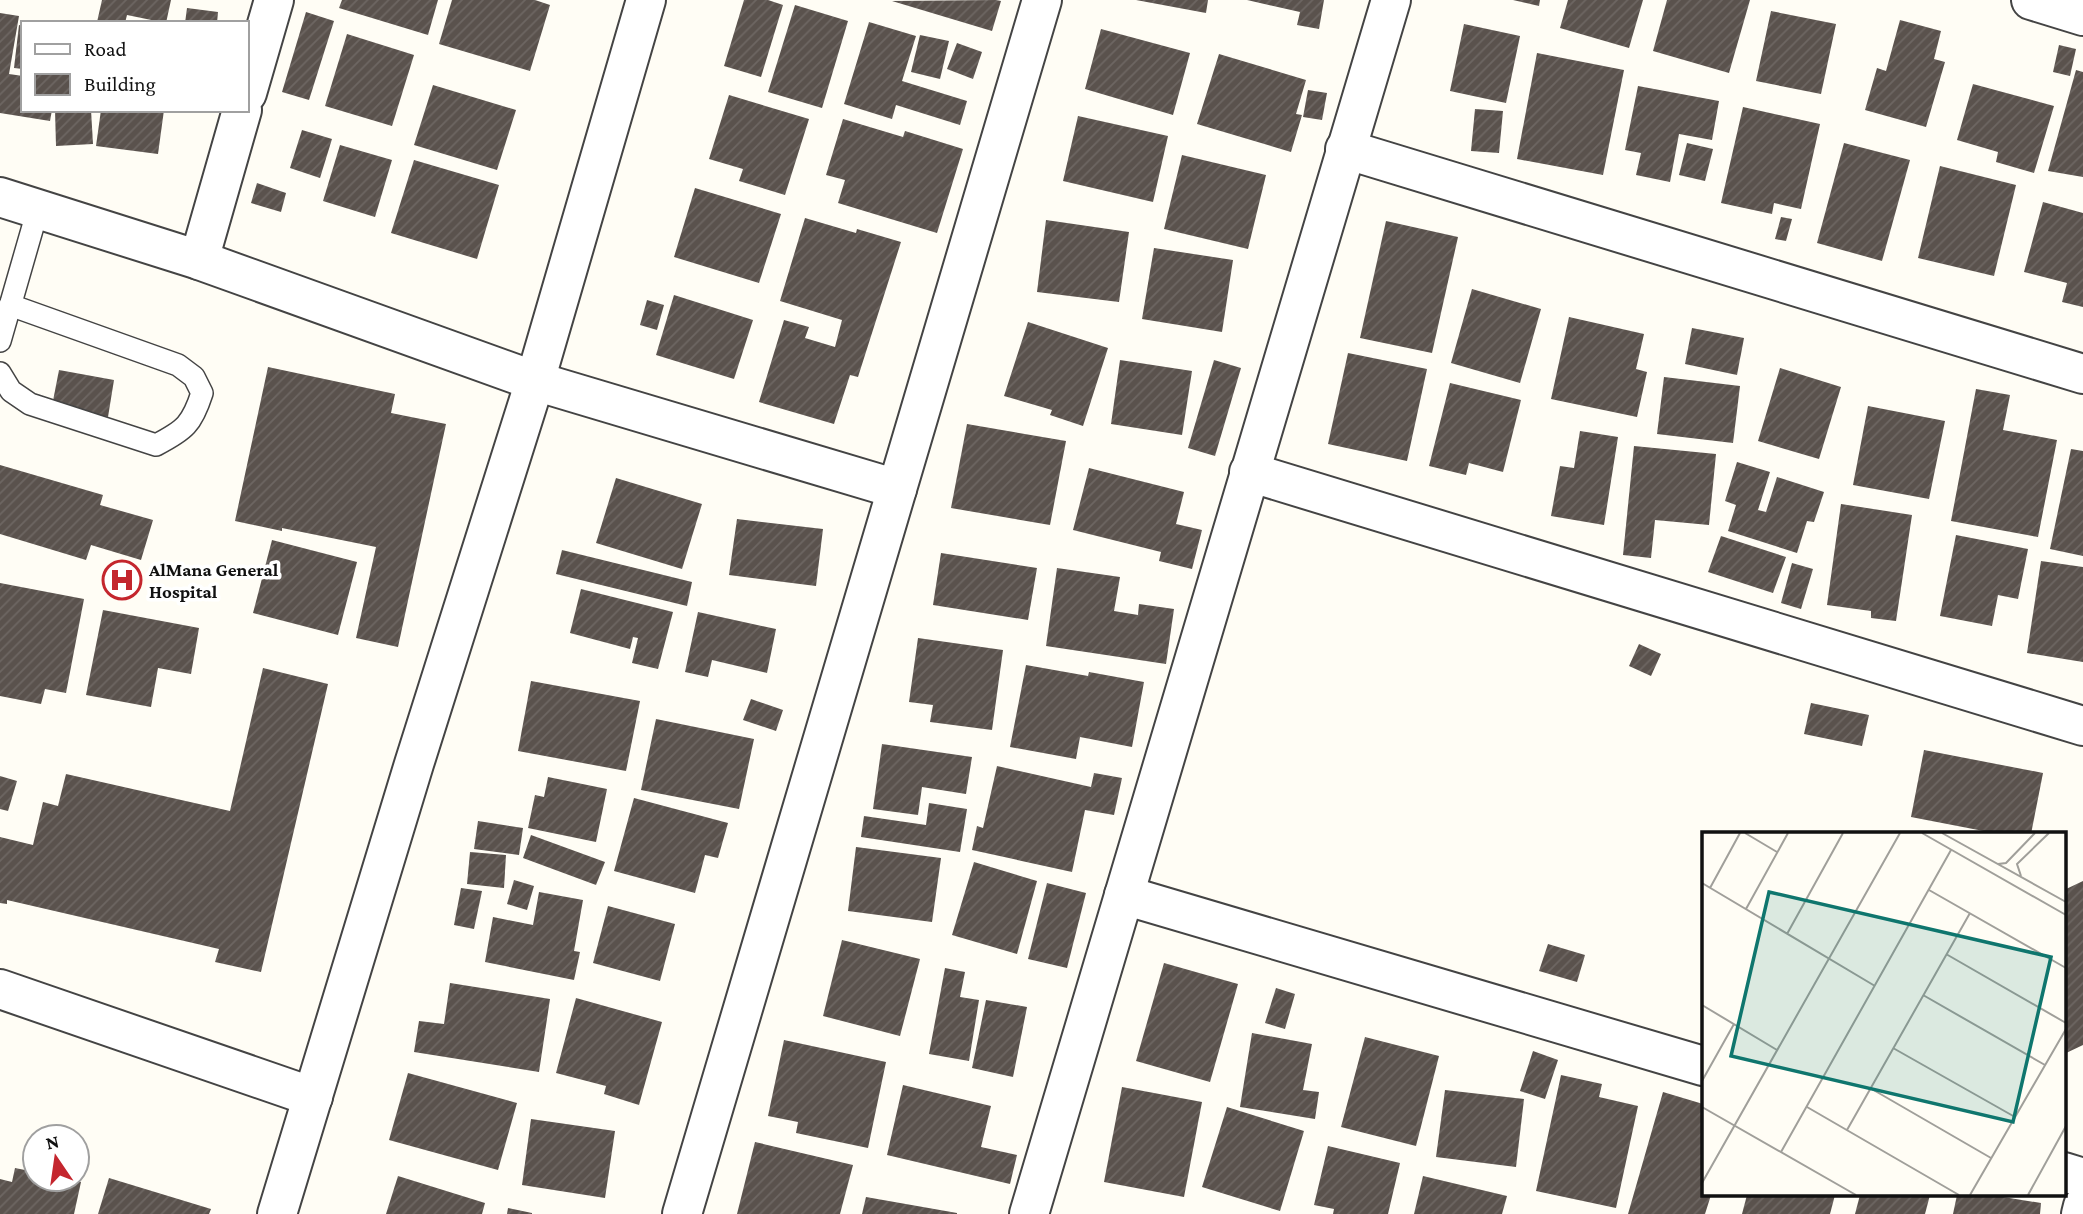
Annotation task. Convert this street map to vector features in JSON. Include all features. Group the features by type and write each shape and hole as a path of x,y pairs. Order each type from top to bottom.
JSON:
{"street":[{"path":"248,90 274,0"},
{"path":"277,1214 414,764 535,380 646,0"},
{"path":"682,1214 1042,0"},
{"path":"1032,1213 1124,894 1391,0"},
{"path":"2031,0 2083,16"},
{"path":"199,260 241,112"},
{"path":"1345,149 2083,374"},
{"path":"0,197 199,260 535,380 897,489"},
{"path":"1250,472 2083,726"},
{"path":"1124,894 1702,1066"},
{"path":"0,989 313,1097"},
{"path":"2066,1173 2083,1178"},
{"path":"2081,1214 2083,1206"}],"lane":[{"path":"0,341 38,209"},
{"path":"0,373 11,391 30,404 156,445 176,434 194,417 202,393 194,377 178,365 10,304"}],"building":[{"path":"102,0 171,0 166,21 127,15 126,21 97,21"},
{"path":"342,0 438,0 428,35 339,8"},
{"path":"452,0 535,0 550,5 530,71 439,44"},
{"path":"744,0 768,0 783,5 761,77 724,66"},
{"path":"1136,0 1208,0 1206,13"},
{"path":"1247,0 1324,0 1319,29 1297,25 1300,12"},
{"path":"1513,0 1540,0 1539,6"},
{"path":"1568,0 1643,0 1629,48 1560,28"},
{"path":"1667,0 1750,0 1729,73 1653,51"},
{"path":"892,1 1001,1 992,31"},
{"path":"795,5 848,21 822,108 768,92"},
{"path":"187,8 218,12 217,21 185,21"},
{"path":"1771,11 1836,24 1821,94 1756,81"},
{"path":"306,12 334,21 309,100 282,92"},
{"path":"0,13 19,16 9,74 21,76 21,112 52,112 50,121 0,113"},
{"path":"1900,20 1941,31 1934,59 1945,62 1926,127 1865,110 1877,68 1886,71"},
{"path":"869,22 916,36 902,81 967,101 960,125 896,105 892,119 844,104"},
{"path":"1464,24 1520,36 1506,103 1450,91"},
{"path":"19,25 21,69 14,68"},
{"path":"1101,29 1190,53 1173,115 1085,89"},
{"path":"347,34 414,55 392,126 325,106"},
{"path":"920,35 949,41 940,79 911,72"},
{"path":"957,43 982,52 973,79 947,69"},
{"path":"2059,45 2076,49 2070,76 2053,72"},
{"path":"1537,53 1624,70 1603,175 1517,159"},
{"path":"1219,54 1306,80 1296,114 1302,115 1291,152 1197,124"},
{"path":"2076,70 2083,72 2083,177 2048,171"},
{"path":"1973,84 2054,106 2034,173 1996,162 1998,152 1957,140"},
{"path":"433,85 516,110 497,170 414,145"},
{"path":"1638,86 1719,101 1712,140 1679,134 1670,182 1636,175 1641,153 1625,150"},
{"path":"1308,90 1327,93 1322,120 1303,117"},
{"path":"729,95 809,119 785,195 739,181 743,169 709,159"},
{"path":"1743,107 1820,124 1801,209 1774,203 1772,214 1721,203"},
{"path":"1475,109 1503,111 1499,153 1471,151"},
{"path":"55,112 91,112 93,144 56,146"},
{"path":"101,112 164,112 158,154 96,146"},
{"path":"1078,116 1168,136 1153,202 1063,181"},
{"path":"843,119 903,137 905,131 963,149 937,233 838,203 845,180 826,175"},
{"path":"302,130 332,139 320,178 290,168"},
{"path":"1687,143 1713,149 1705,181 1679,175"},
{"path":"1844,143 1910,160 1882,261 1817,243"},
{"path":"340,145 392,160 375,217 323,201"},
{"path":"1182,155 1266,175 1248,249 1164,229"},
{"path":"414,160 499,185 477,259 391,233"},
{"path":"1940,166 2016,185 1994,276 1918,258"},
{"path":"257,183 286,193 281,212 251,203"},
{"path":"695,188 781,214 759,283 674,257"},
{"path":"2043,202 2083,213 2083,307 2062,302 2067,283 2024,272"},
{"path":"1781,217 1792,219 1786,241 1775,239"},
{"path":"805,218 856,233 857,229 901,242 858,377 850,375 834,424 759,402 784,320 809,327 805,338 835,347 842,320 780,301"},
{"path":"1046,220 1129,232 1119,302 1037,292"},
{"path":"1386,221 1458,237 1432,353 1360,338"},
{"path":"1154,248 1233,260 1222,332 1142,319"},
{"path":"1472,289 1541,309 1520,383 1451,363"},
{"path":"674,295 753,320 734,379 656,355"},
{"path":"647,300 664,305 657,330 640,325"},
{"path":"1569,317 1644,334 1636,369 1647,372 1637,417 1551,399"},
{"path":"1028,322 1108,348 1083,426 1050,415 1052,410 1004,396"},
{"path":"1692,328 1744,338 1737,375 1685,364"},
{"path":"1348,353 1427,369 1407,461 1328,444"},
{"path":"1120,360 1192,371 1182,435 1111,424"},
{"path":"1214,360 1241,368 1215,456 1188,448"},
{"path":"268,367 395,394 391,413 446,424 398,647 356,638 376,547 235,521"},
{"path":"1780,368 1841,387 1819,459 1758,441"},
{"path":"59,370 114,380 108,417 52,406"},
{"path":"1664,377 1740,386 1733,443 1657,434"},
{"path":"1450,383 1521,400 1503,472 1469,463 1466,475 1429,466"},
{"path":"1976,389 2010,395 2003,430 2057,440 2038,537 1951,521"},
{"path":"1868,406 1945,421 1929,499 1853,485"},
{"path":"967,424 1066,441 1050,525 951,508"},
{"path":"1580,431 1618,437 1604,525 1551,516 1560,466 1574,468"},
{"path":"1634,446 1716,454 1709,525 1655,520 1651,558 1623,555"},
{"path":"2071,449 2083,451 2083,556 2050,549"},
{"path":"1737,462 1770,472 1758,510 1766,512 1777,477 1824,492 1814,522 1807,521 1797,553 1728,531 1736,505 1725,501"},
{"path":"0,465 103,495 100,505 153,520 141,560 91,545 86,560 0,534"},
{"path":"1089,468 1184,492 1176,524 1202,530 1192,569 1159,561 1161,552 1073,530"},
{"path":"616,478 702,504 682,569 596,543"},
{"path":"1841,504 1912,515 1896,621 1871,618 1871,611 1827,605"},
{"path":"737,519 823,529 816,586 729,575"},
{"path":"1956,535 2028,549 2018,599 1998,595 1992,626 1940,616"},
{"path":"1721,536 1786,557 1773,593 1708,572"},
{"path":"272,540 357,562 338,635 253,613"},
{"path":"562,550 692,582 687,606 556,574"},
{"path":"941,553 1037,568 1028,620 933,605"},
{"path":"2041,561 2083,567 2083,662 2027,653"},
{"path":"1792,563 1813,569 1801,609 1781,603"},
{"path":"1057,568 1120,577 1114,611 1138,615 1139,604 1174,609 1166,664 1046,646"},
{"path":"0,583 84,599 66,693 45,689 41,704 0,696"},
{"path":"581,589 673,612 658,669 632,663 638,638 633,637 630,649 570,633"},
{"path":"103,610 199,628 191,674 158,668 151,707 86,695"},
{"path":"698,612 776,629 767,673 712,660 708,677 685,672"},
{"path":"918,638 1003,650 992,730 930,722 933,705 909,702"},
{"path":"1639,644 1661,654 1651,676 1629,666"},
{"path":"1026,665 1144,682 1132,747 1080,737 1076,759 1010,747"},
{"path":"263,668 328,684 261,972 215,962 219,949 7,900 7,904 0,903 0,837 33,845 43,802 58,806 66,774 230,811"},
{"path":"531,681 640,701 626,771 518,751"},
{"path":"751,699 783,710 776,731 743,720"},
{"path":"1811,703 1869,715 1862,746 1804,734"},
{"path":"656,719 754,739 739,809 641,790"},
{"path":"882,744 972,757 966,794 922,787 918,815 873,809"},
{"path":"1924,750 2043,773 2031,832 1989,832 1911,817"},
{"path":"997,766 1091,787 1094,773 1122,778 1114,815 1085,810 1072,872 972,850 977,826 983,828"},
{"path":"0,776 17,781 8,811 0,809"},
{"path":"548,777 607,789 596,842 528,828 535,795 544,797"},
{"path":"634,798 728,823 718,858 705,855 695,893 614,871"},
{"path":"929,803 967,809 960,852 861,837 864,816 926,825"},
{"path":"478,821 523,828 519,855 474,849"},
{"path":"531,835 605,862 596,885 523,858"},
{"path":"856,847 941,858 932,922 848,911"},
{"path":"470,852 506,855 504,888 467,884"},
{"path":"974,862 1037,881 1017,954 952,935"},
{"path":"514,880 534,886 527,910 507,904"},
{"path":"2083,881 2083,1045 2066,1053 2066,889"},
{"path":"1047,883 1086,893 1067,968 1028,959"},
{"path":"461,888 482,891 474,929 454,925"},
{"path":"539,892 583,900 574,951 580,952 574,980 485,962 493,917 533,925"},
{"path":"608,906 675,924 660,981 593,963"},
{"path":"842,940 920,959 900,1036 823,1016"},
{"path":"1548,944 1585,955 1577,982 1539,971"},
{"path":"1164,963 1238,984 1210,1082 1136,1061"},
{"path":"945,968 965,972 960,997 979,1000 969,1061 929,1054"},
{"path":"450,983 550,999 539,1072 414,1052 419,1021 444,1024"},
{"path":"1276,988 1295,994 1285,1029 1265,1023"},
{"path":"576,998 662,1022 639,1105 604,1094 606,1086 556,1073"},
{"path":"986,1000 1027,1007 1013,1077 972,1068"},
{"path":"1252,1033 1312,1044 1303,1090 1319,1092 1315,1119 1240,1107"},
{"path":"1365,1037 1439,1056 1416,1146 1341,1127"},
{"path":"784,1040 886,1062 868,1148 796,1133 798,1122 768,1116"},
{"path":"1533,1051 1558,1060 1545,1099 1520,1091"},
{"path":"408,1073 517,1103 498,1170 389,1140"},
{"path":"1561,1075 1602,1084 1599,1097 1638,1106 1616,1208 1536,1191"},
{"path":"903,1085 991,1106 981,1147 1017,1155 1010,1184 887,1155"},
{"path":"1122,1087 1202,1102 1184,1197 1104,1182"},
{"path":"1445,1090 1524,1099 1516,1167 1436,1157"},
{"path":"1663,1092 1702,1104 1702,1196 1711,1196 1705,1214 1628,1214"},
{"path":"1227,1107 1304,1131 1280,1211 1202,1187"},
{"path":"531,1119 615,1131 605,1198 522,1185"},
{"path":"755,1142 853,1165 840,1214 737,1214"},
{"path":"1328,1146 1400,1163 1388,1214 1333,1214 1334,1209 1314,1205"},
{"path":"15,1168 21,1169 21,1193 79,1193 74,1214 0,1214 0,1179 12,1182"},
{"path":"398,1176 485,1203 482,1214 386,1214"},
{"path":"1423,1176 1507,1196 1502,1214 1414,1214"},
{"path":"109,1178 211,1209 209,1214 98,1214"},
{"path":"1747,1196 1835,1196 1830,1214 1742,1214"},
{"path":"1860,1196 1930,1196 1925,1214 1855,1214"},
{"path":"1957,1196 1997,1196 2041,1203 2040,1214 1953,1214"},
{"path":"866,1197 957,1213 957,1214 862,1214"},
{"path":"508,1208 532,1213 532,1214 507,1214"}],"place":[{"name":"AlMana General Hospital","path":"122,580"}]}
